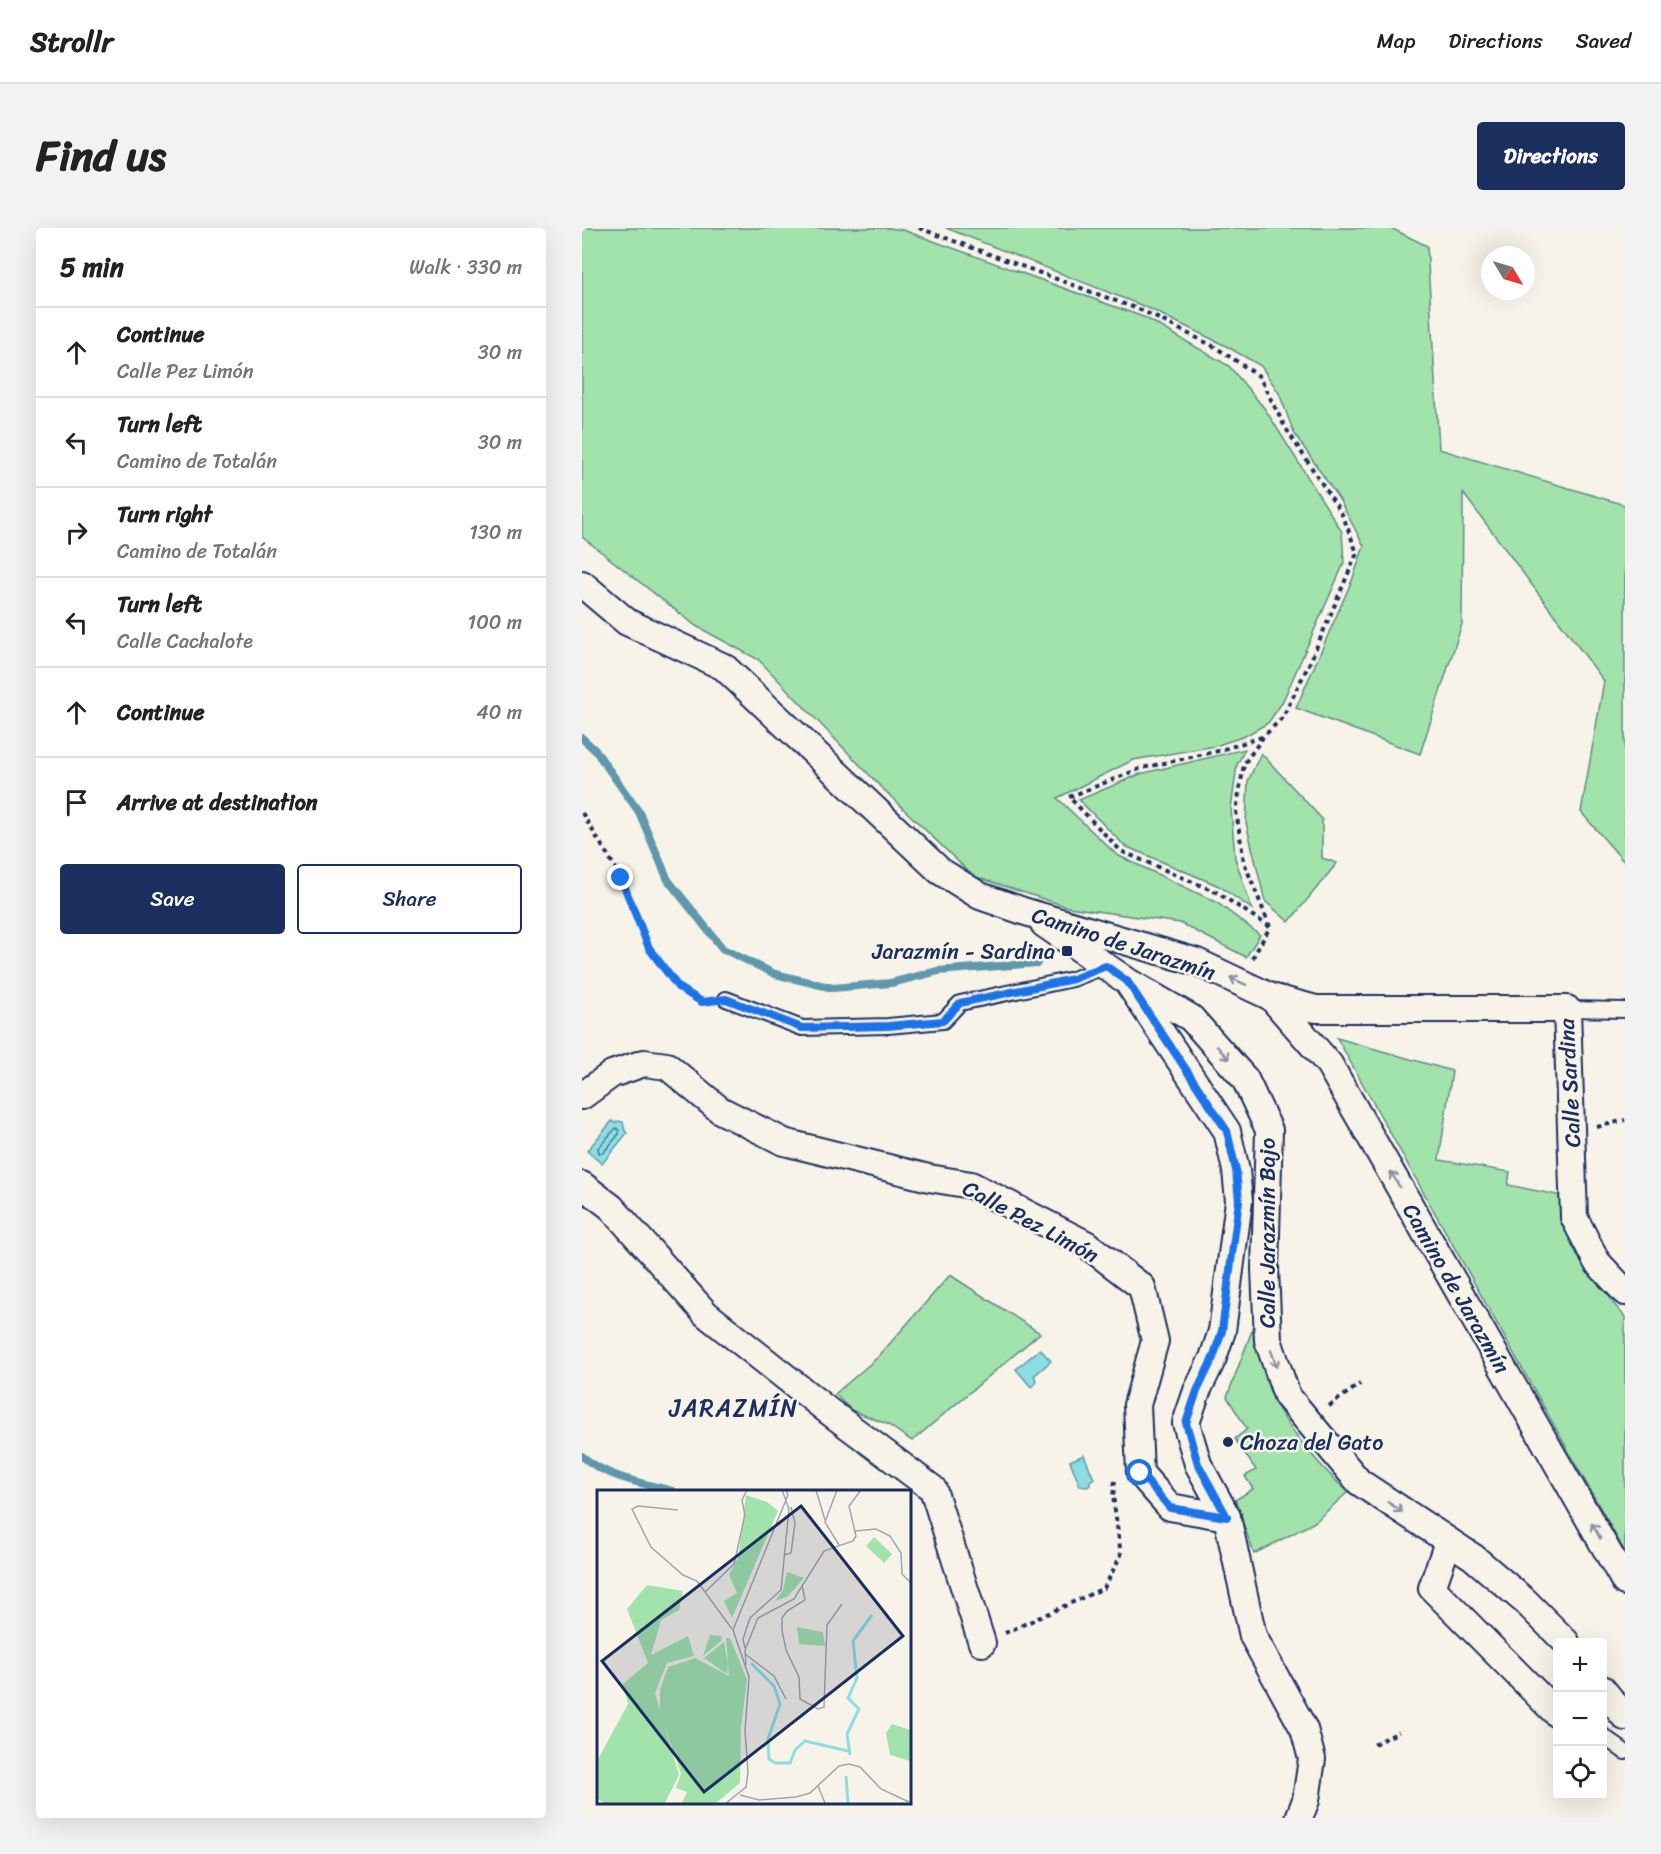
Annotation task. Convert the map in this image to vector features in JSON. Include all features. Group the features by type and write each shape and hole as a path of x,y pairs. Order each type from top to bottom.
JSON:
{"street":[{"name":"Camino de Jarazmín","path":"582,584 627,622 724,667 940,871 980,896 1026,912 1197,962 1271,997 1329,1064 1625,1582"},
{"name":"Calle Jarazmín Bajo","path":"1026,912 1127,981 1191,1018 1245,1079 1269,1130 1265,1269 1268,1340 1287,1396 1359,1482 1473,1557 1526,1602 1562,1638"},
{"path":"1127,981 1227,1131 1236,1170 1239,1201 1222,1331 1186,1423 1198,1464 1227,1517 1253,1636 1304,1729 1312,1759 1306,1800 1299,1818"},
{"name":"Calle Sardina","path":"1271,997 1316,1009 1568,1009 1574,1216 1597,1262 1625,1292"},
{"name":"Calle Pez Limón","path":"582,1096 612,1074 623,1070 644,1063 667,1066 720,1110 784,1142 929,1178 971,1185 1086,1244 1142,1287 1155,1341 1137,1405 1140,1473 1170,1508 1227,1517"},
{"path":"582,1185 611,1207 706,1314 933,1490 982,1643"},
{"path":"1448,1542 1432,1588 1553,1710"},
{"path":"1604,1692 1625,1717"}],"lane":[{"path":"726,999 802,1028 888,1026 943,1021 960,1003 1073,979 1106,966"},
{"path":"1568,1009 1625,1010"},
{"path":"1607,1739 1625,1752"}],"path":[{"path":"919,228 1143,311 1215,347 1259,376 1284,427 1343,516 1357,553 1311,660 1282,717 1263,737 1244,764 1236,811 1244,862 1270,927"},
{"path":"1263,737 1218,751 1142,768 1069,797 1121,851 1216,892 1270,927"},
{"path":"582,813 621,878 649,948 678,987 702,1002 726,999"},
{"path":"1238,982 1270,927"},
{"path":"1308,1421 1360,1384"},
{"path":"982,1643 1104,1588 1121,1556 1113,1496 1116,1477"},
{"path":"1374,1744 1400,1732"}],"green space":[{"path":"582,228 889,228 903,230 1146,318 1229,366 1265,409 1342,532 1344,563 1282,703 1268,723 1245,736 1215,746 1133,760 1057,798 1117,855 1216,902 1260,935 1246,957 1180,923 1068,907 973,876 881,787 759,660 696,626 582,537"},
{"path":"946,228 1391,228 1427,246 1439,449 1625,505 1625,863 1581,812 1604,681 1463,493 1462,624 1420,754 1296,708 1353,578 1364,546 1339,499 1294,433 1279,393 1261,366 1226,346 1148,308"},
{"path":"1245,749 1237,765 1231,809 1235,858 1252,909 1219,886 1125,846 1079,800 1140,774"},
{"path":"1261,753 1322,819 1322,858 1337,863 1289,922 1265,901 1246,823 1248,781"},
{"path":"1337,1038 1452,1071 1439,1160 1510,1172 1508,1185 1562,1196 1563,1212 1613,1303 1625,1317 1625,1552"},
{"path":"950,1275 1040,1333 912,1441 887,1424 851,1410 835,1394 878,1357"},
{"path":"1256,1320 1266,1380 1279,1410 1312,1455 1348,1492 1315,1522 1254,1554 1235,1500 1253,1489 1245,1476 1256,1470 1235,1439 1247,1429 1227,1397"}],"water":[{"path":"612,1121 623,1122 627,1133 602,1164 587,1151"},
{"path":"1040,1349 1051,1361 1034,1376 1037,1382 1031,1387 1016,1369"},
{"path":"1084,1455 1094,1479 1087,1487 1080,1486 1070,1461"}],"waterway":[{"path":"582,738 595,750 639,812 668,880 723,949 775,974 833,988 891,983 938,971 1037,963"},
{"path":"582,1456 602,1470 614,1475 669,1490"}],"place":[{"name":"Jarazmín - Sardina","path":"1067,951"},
{"name":"Choza del Gato","path":"1228,1442"}],"district":[{"name":"JARAZMÍN","path":"734,1408"}],"route":[{"path":"621,878 649,948 678,987 702,1002 726,999 802,1028 888,1026 943,1021 960,1003 1073,979 1106,966 1127,981 1227,1131 1236,1170 1239,1201 1222,1331 1186,1423 1198,1464 1227,1517 1170,1508 1140,1473"}]}
